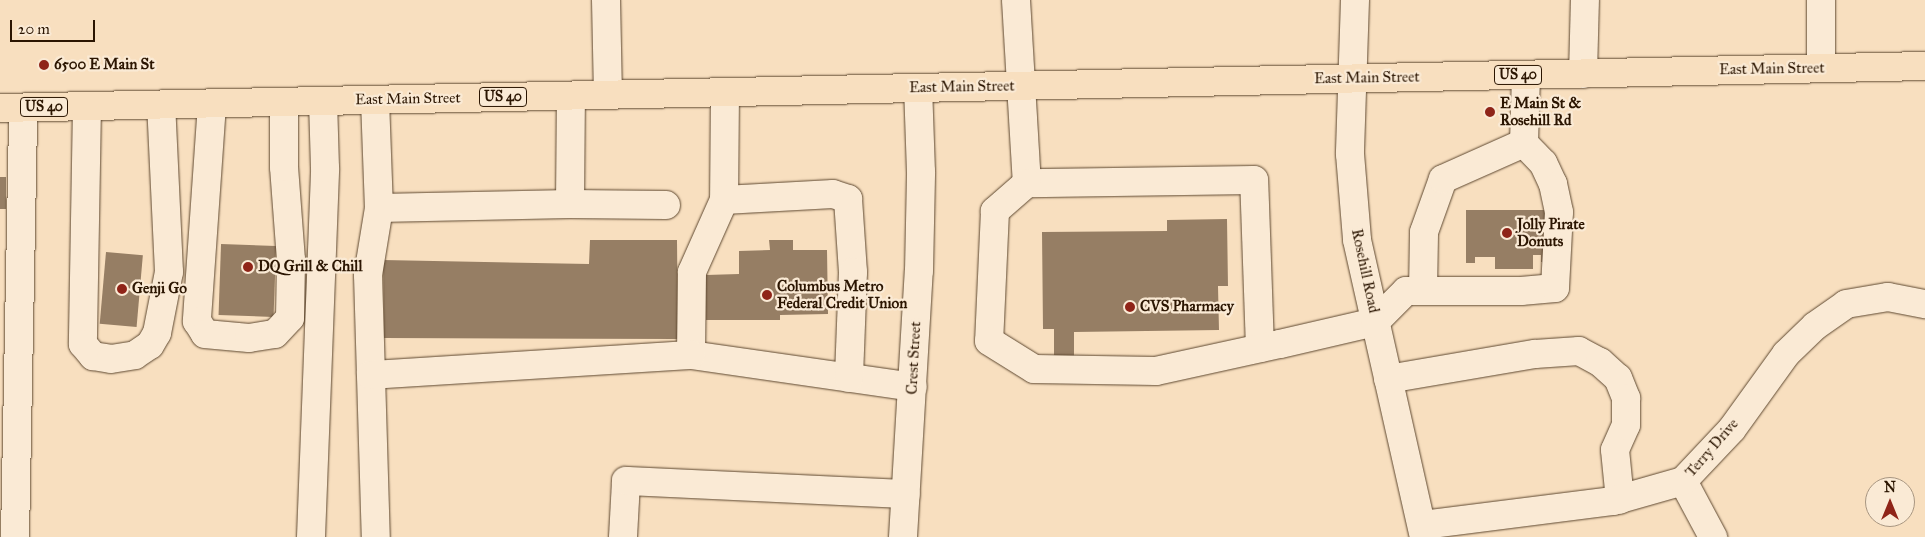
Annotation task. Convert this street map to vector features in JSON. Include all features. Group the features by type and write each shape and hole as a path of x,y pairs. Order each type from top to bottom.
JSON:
{"main road":[{"name":"East Main Street","path":"11,108 1925,66"}],"street":[{"path":"606,0 608,95"},
{"path":"1016,0 1027,183"},
{"name":"Rosehill Road","path":"1354,0 1352,198 1357,240 1424,531"},
{"path":"1583,74 1585,0"},
{"path":"1821,0 1821,68"},
{"path":"1260,348 1254,180 1027,183 995,211 989,342 1034,369 1156,371 1260,348 1375,322 1406,291 1521,291 1556,288 1559,212 1553,184 1543,163 1524,143 1526,75"},
{"name":"Crest Street","path":"903,537 913,387 921,192 918,88"},
{"path":"691,355 692,272 724,200 725,92"},
{"path":"570,204 571,96"},
{"path":"375,100 379,208 368,275 376,537"},
{"path":"311,537 325,168 323,101"},
{"path":"212,104 197,321 205,334 249,338 275,334 290,318 291,260 284,167 284,102"},
{"path":"87,106 83,344 93,356 111,359 135,355 150,345 157,333 169,272 161,104"},
{"path":"10,523 11,108"},
{"path":"1423,291 1424,232 1443,179 1524,143"},
{"path":"724,200 833,194 848,199 853,272 849,378"},
{"path":"379,208 570,204 666,205"},
{"name":"Terry Drive","path":"1424,531 1620,500 1683,481 1732,429 1786,354 1815,326 1846,304 1888,297 1925,304"},
{"path":"1388,380 1535,354 1579,351 1600,362 1618,378 1626,398 1626,426 1615,450 1620,500"},
{"path":"371,375 691,355 913,387"},
{"path":"623,537 626,481 906,494"},
{"path":"1683,481 1713,537"}],"building":[{"path":"0,177 6,177 6,209 0,209"},
{"name":"Jolly Pirate Donuts","path":"1466,210 1549,210 1549,262 1541,262 1541,255 1533,255 1533,269 1495,269 1495,257 1475,257 1475,263 1466,263"},
{"name":"CVS Pharmacy","path":"1227,219 1228,286 1218,286 1219,330 1074,332 1074,363 1054,363 1054,329 1043,329 1042,232 1167,231 1167,220"},
{"path":"590,240 677,240 678,339 384,338 383,260 589,264"},
{"name":"Columbus Metro Federal Credit Union","path":"769,240 793,240 793,250 827,250 828,314 780,315 780,320 706,320 706,275 739,274 739,251 770,250"},
{"name":"DQ Grill & Chill","path":"221,244 276,246 274,317 219,315"},
{"name":"Genji Go","path":"106,252 143,255 137,327 100,324"}],"place":[{"name":"6500 E Main St","path":"44,65"},
{"name":"E Main St & Rosehill Rd","path":"1490,112"},
{"name":"Jolly Pirate Donuts","path":"1507,233"},
{"name":"DQ Grill & Chill","path":"248,267"},
{"name":"Genji Go","path":"122,289"},
{"name":"Columbus Metro Federal Credit Union","path":"767,295"},
{"name":"CVS Pharmacy","path":"1130,307"}]}
